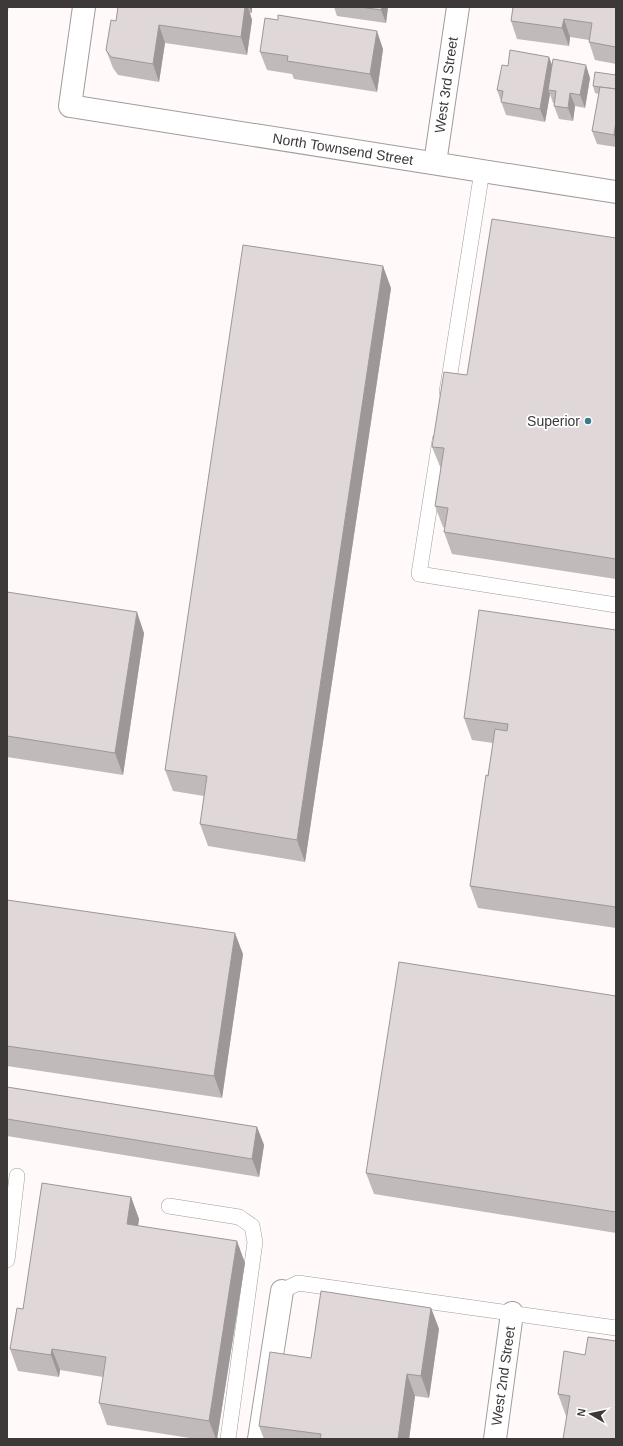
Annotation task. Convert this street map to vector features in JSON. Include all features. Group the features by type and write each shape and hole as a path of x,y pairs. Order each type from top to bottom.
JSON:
{"street":[{"name":"North Townsend Street","path":"84,7 70,106 616,192"},
{"name":"West 3rd Street","path":"435,163 458,7"},
{"path":"259,1439 282,1291"},
{"name":"West 2nd Street","path":"495,1439 512,1313"}],"lane":[{"path":"446,403 482,171"},
{"path":"442,426 419,574 616,605"},
{"path":"7,1260 17,1176"},
{"path":"169,1206 239,1217 252,1226 255,1242 228,1439"},
{"path":"282,1291 298,1284 616,1328"}],"building":[{"path":"118,7 245,7 241,37 159,25 153,64 111,57 106,50 111,20 116,21"},
{"path":"360,7 382,7 381,10"},
{"path":"513,7 616,7 616,47 589,42 592,23 564,19 562,28 511,21"},
{"path":"278,15 377,31 370,74 287,61 288,56 260,52 265,18 278,20"},
{"path":"510,50 549,57 540,109 501,102 503,91 497,90 502,65 508,66"},
{"path":"553,59 586,65 580,95 570,93 568,108 554,106 556,91 548,90"},
{"path":"595,72 616,75 616,89 593,86"},
{"path":"600,87 616,89 616,121 614,135 592,131"},
{"path":"492,219 616,238 616,559 444,532 448,508 435,506 444,448 432,447 444,372 467,375"},
{"path":"243,245 383,266 297,840 200,824 207,776 165,770"},
{"path":"7,592 137,612 115,753 7,736"},
{"path":"479,610 616,630 616,907 470,886 486,775 488,776 495,729 507,731 508,724 464,718"},
{"path":"7,900 235,933 214,1076 7,1046"},
{"path":"399,962 616,996 616,1212 366,1173"},
{"path":"7,1087 257,1127 252,1159 7,1119"},
{"path":"42,1183 131,1197 127,1224 237,1241 209,1421 99,1403 106,1357 52,1349 51,1355 10,1349 17,1308 23,1309"},
{"path":"321,1291 431,1308 421,1376 407,1374 398,1439 320,1439 321,1434 259,1426 270,1352 311,1358"},
{"path":"588,1337 616,1341 616,1439 563,1439 570,1396 558,1394 564,1351 585,1355"}],"tram line":[{"path":"7,15 8,7"}],"place":[{"name":"Superior","path":"588,421"}]}
